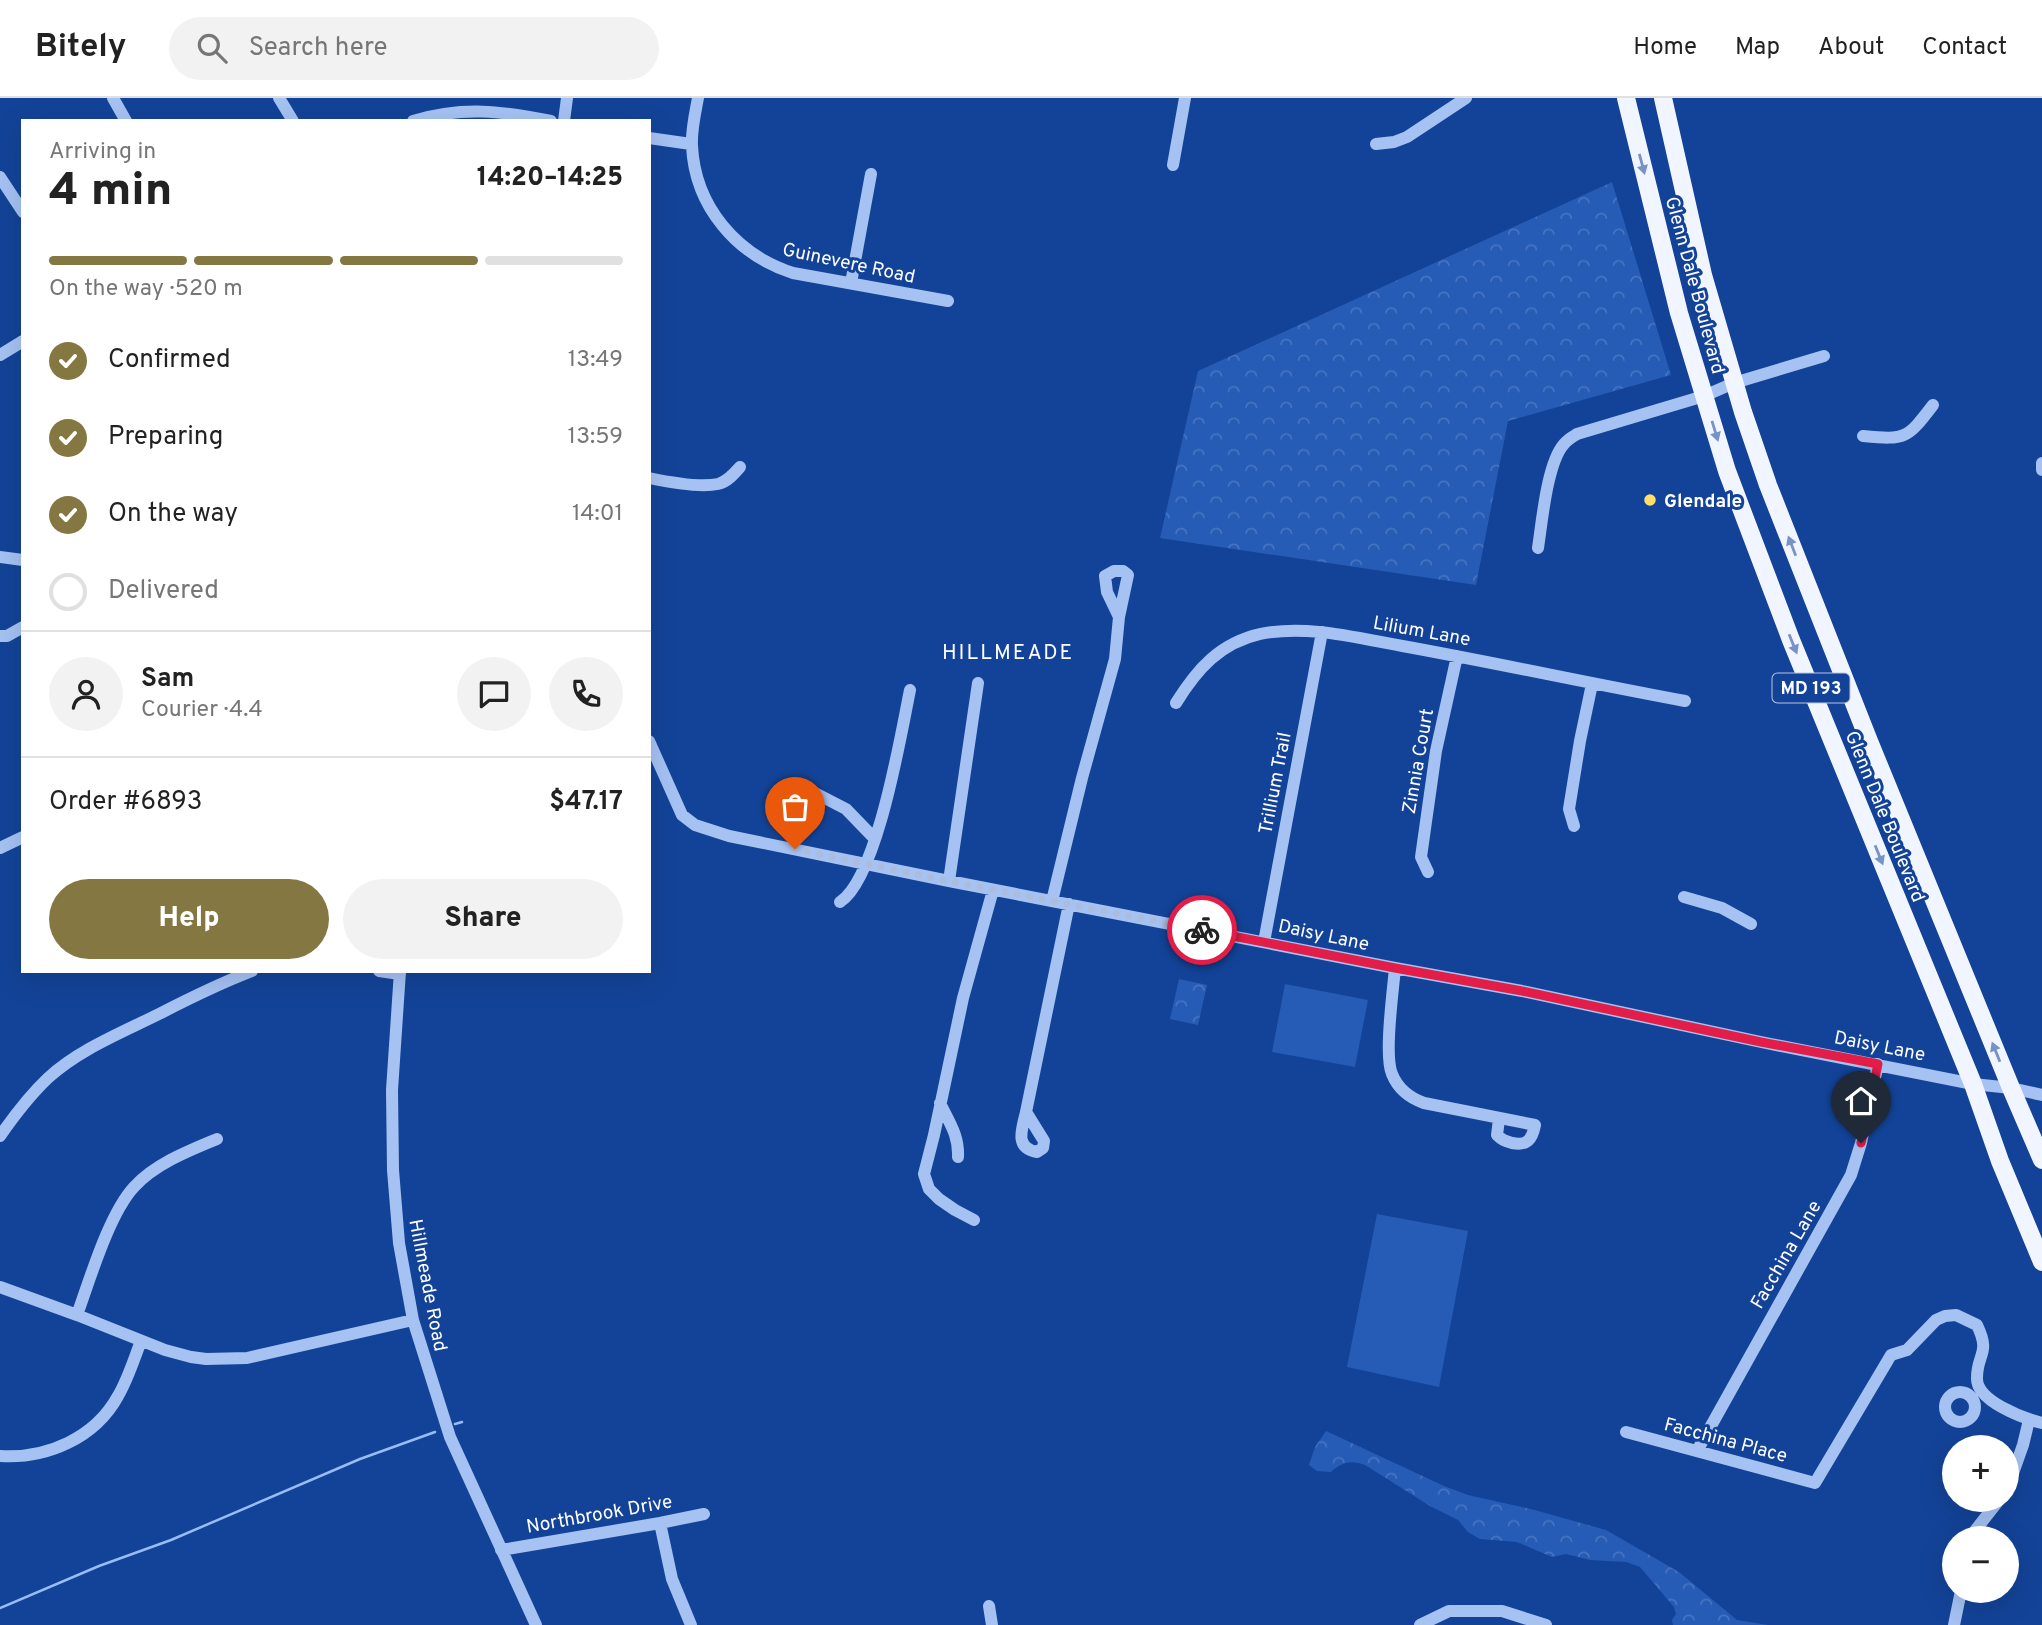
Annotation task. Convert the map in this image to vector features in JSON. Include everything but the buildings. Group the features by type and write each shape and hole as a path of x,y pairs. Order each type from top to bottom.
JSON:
{"main road":[{"name":"Glenn Dale Boulevard","path":"1626,98 1679,313 1727,471 1791,640 1973,1084 2000,1161 2042,1262"},
{"name":"Glenn Dale Boulevard","path":"1663,98 1703,275 1734,383 1768,485 2042,1160"}],"street":[{"path":"113,98 125,119"},
{"path":"279,98 292,119"},
{"path":"564,119 567,98"},
{"name":"Guinevere Road","path":"698,98 691,144 695,167 707,202 722,226 740,245 756,257 793,273 948,301"},
{"path":"1173,165 1185,98"},
{"path":"1376,144 1407,137 1466,98"},
{"path":"421,119 470,110 540,119"},
{"path":"651,138 691,144"},
{"path":"850,284 871,174"},
{"path":"0,177 21,209"},
{"path":"0,355 21,342"},
{"path":"1538,548 1550,476 1562,446 1570,438 1824,356"},
{"path":"1863,436 1900,438 1913,429 1933,405"},
{"path":"2042,463 2042,470"},
{"path":"651,478 718,484 726,481 740,467"},
{"path":"0,557 21,559"},
{"path":"1052,901 1115,659 1119,617"},
{"path":"0,636 7,636 21,628"},
{"name":"Lilium Lane","path":"1176,702 1192,677 1224,648 1259,635 1291,631 1322,632 1685,701"},
{"name":"Trillium Trail","path":"1264,942 1322,632"},
{"name":"Zinnia Court","path":"1428,872 1421,857 1437,751 1457,656"},
{"path":"948,881 978,683"},
{"path":"1574,827 1569,809 1592,684"},
{"path":"840,902 848,897 866,864 889,793 910,690"},
{"name":"Daisy Lane","path":"651,745 682,815 695,825 729,836 993,890 1522,991 1973,1084 2042,1095"},
{"path":"813,792 846,809 874,838"},
{"path":"0,848 21,837"},
{"path":"974,1220 955,1210 929,1189 924,1174 964,998 993,890"},
{"path":"1684,897 1722,908 1751,924"},
{"path":"1026,1112 1069,904"},
{"path":"1395,968 1389,1054 1391,1073 1399,1087 1411,1098 1424,1103 1499,1119"},
{"path":"0,1136 48,1078 75,1058 118,1033 247,973"},
{"name":"Hillmeade Road","path":"400,973 392,1090 393,1170 398,1235 413,1320 450,1437 536,1625"},
{"name":"Facchina Lane","path":"1697,1451 1851,1175 1861,1143 1878,1064"},
{"path":"940,1102 955,1130 959,1146 958,1157"},
{"path":"934,1135 937,1139 948,1141 955,1130"},
{"path":"77,1315 113,1219 128,1194 141,1180 157,1169 216,1139"},
{"path":"0,1287 141,1341 191,1357 227,1360 247,1358 413,1320"},
{"name":"Facchina Place","path":"1626,1432 1815,1483 1891,1355 1907,1350 1936,1320 1956,1315 1977,1325 1987,1335 1976,1382 1976,1394 2029,1420"},
{"path":"0,1456 25,1457 48,1452 96,1424 118,1396 141,1341"},
{"path":"2019,1456 2029,1420 2042,1423"},
{"path":"1978,1526 1989,1512"},
{"name":"Northbrook Drive","path":"501,1550 704,1514"},
{"path":"660,1523 672,1579 691,1625"},
{"path":"1954,1625 1959,1603"},
{"path":"989,1606 992,1625"},
{"path":"1420,1625 1449,1611 1502,1611 1546,1625"}],"green space":[{"path":"1612,182 1671,375 1508,421 1476,585 1160,538 1198,371"},
{"path":"1179,979 1207,985 1198,1025 1170,1019"},
{"path":"1285,984 1368,1000 1355,1067 1272,1052"},
{"path":"1377,1214 1468,1231 1439,1387 1347,1367"},
{"path":"1326,1431 1468,1495 1606,1530 1679,1572 1737,1620 1768,1625 1673,1625 1672,1620 1676,1614 1674,1607 1640,1567 1626,1562 1590,1560 1566,1554 1552,1557 1517,1542 1480,1539 1468,1532 1458,1520 1360,1463 1347,1463 1331,1472 1317,1471 1309,1465 1315,1447"}],"waterway":[{"path":"455,1424 462,1422"},
{"path":"0,1608 99,1566 171,1540 360,1459 435,1432"}],"way so far":[{"path":"795,849 1202,930"}],"place":[{"name":"Glendale","path":"1650,500"}],"district":[{"name":"HILLMEADE","path":"1008,652"}],"route":[{"path":"1202,930 1522,991 1878,1064 1861,1143"}]}
